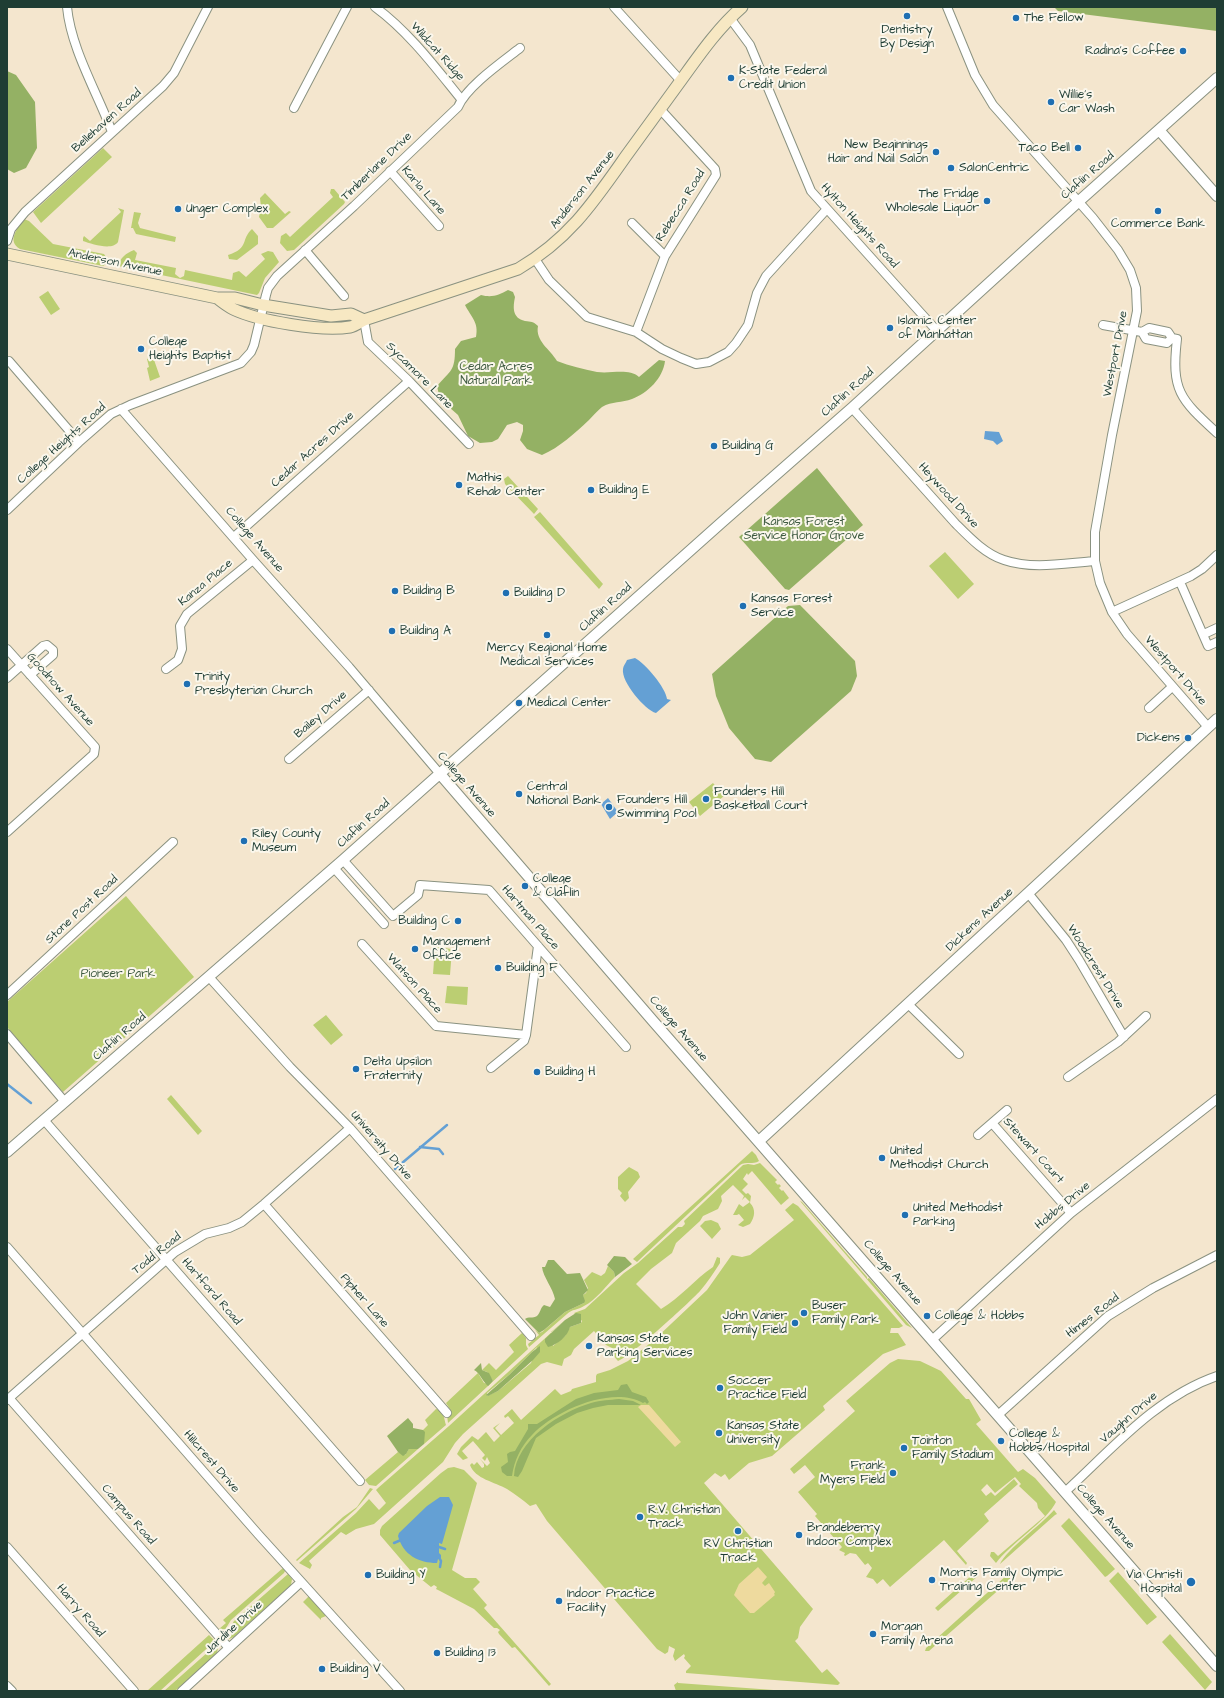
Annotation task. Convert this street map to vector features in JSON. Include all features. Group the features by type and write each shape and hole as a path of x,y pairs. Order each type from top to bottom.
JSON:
{"main road":[{"name":"Anderson Avenue","path":"7,254 217,298 235,298 262,311 331,316 351,314 364,320 503,275 518,269 535,259 557,242 575,224 599,194 705,46 742,7"}],"street":[{"path":"66,7 68,24 74,42 112,132"},
{"name":"Bellehaven Road","path":"7,241 11,229 25,212 163,86 174,73 208,7"},
{"path":"294,108 347,7"},
{"name":"Wildcat Ridge","path":"375,7 386,15 415,45 461,99"},
{"path":"614,7 681,81"},
{"name":"Westport Drive","path":"947,7 975,75 993,105 1118,250 1130,270 1136,288 1137,311 1112,435 1096,532 1095,561 1100,583 1112,612 1127,634 1208,727"},
{"name":"Hylton Heights Road","path":"730,18 750,44 811,191 826,210 937,331"},
{"name":"Timberlane Drive","path":"262,311 268,288 277,276 458,107 461,99 495,67 520,48"},
{"name":"Claflin Road","path":"7,1152 440,774 852,408 1078,202 1217,78"},
{"name":"Rebecca Road","path":"636,332 665,256 716,175 715,169 660,109"},
{"path":"1159,130 1217,196"},
{"name":"Karla Lane","path":"390,171 439,226"},
{"path":"535,259 550,280 587,317 636,332 662,349 696,364 709,362 721,356 736,343 748,325 757,293 766,276 826,210"},
{"path":"632,223 665,256"},
{"path":"305,250 344,296"},
{"name":"College Heights Road","path":"7,510 111,414 241,363 251,352 254,345 262,311"},
{"name":"Sycamore Lane","path":"364,320 368,342 409,380 469,444"},
{"path":"1103,325 1142,332 1149,328 1168,332 1172,338 1177,339 1174,363 1177,384 1183,400 1217,433"},
{"path":"9,361 79,442"},
{"name":"Cedar Acres Drive","path":"234,537 409,380"},
{"name":"Heywood Drive","path":"852,408 955,524 972,540 991,554 1003,560 1035,566 1095,561"},
{"name":"College Avenue","path":"121,409 234,537 252,560 369,690 653,1021 760,1141 1217,1666"},
{"path":"1112,612 1180,582 1202,569 1217,555"},
{"name":"Kanza Place","path":"166,669 178,660 182,649 180,626 187,614 252,560"},
{"path":"1180,582 1208,646 1217,642"},
{"path":"1204,634 1217,628"},
{"path":"7,678 45,645 51,648 53,653 51,657 30,675"},
{"name":"Goodnow Avenue","path":"7,649 95,747 94,754 7,832"},
{"path":"1149,708 1172,687"},
{"name":"Bailey Drive","path":"289,760 369,690"},
{"name":"Dickens Avenue","path":"760,1141 1217,718"},
{"name":"Stone Post Road","path":"7,996 173,842"},
{"name":"Hartman Place","path":"343,860 393,916 418,895 420,885 489,890 626,1047"},
{"path":"334,868 384,924"},
{"name":"Woodcrest Drive","path":"1028,893 1066,940 1124,1037"},
{"name":"Watson Place","path":"362,944 436,1026 526,1035"},
{"path":"491,1068 523,1042 526,1035 538,946"},
{"name":"University Drive","path":"209,977 290,1067 350,1128 531,1336"},
{"path":"908,1004 959,1054"},
{"path":"1068,1077 1124,1037 1146,1016"},
{"path":"7,1034 65,1102"},
{"name":"Hobbs Drive","path":"932,1340 1072,1213 1217,1099"},
{"name":"Stewart Court","path":"978,1135 1007,1110"},
{"name":"Hartford Road","path":"44,1120 360,1481"},
{"name":"Stewart Court","path":"992,1123 1072,1213"},
{"name":"Todd Road","path":"8,1399 167,1259 187,1244 205,1234 229,1228 242,1222 350,1128"},
{"name":"Pipher Lane","path":"264,1204 447,1413"},
{"name":"Hillcrest Drive","path":"7,1247 301,1582 400,1691"},
{"name":"Himes Road","path":"998,1415 1108,1316 1153,1288 1217,1255"},
{"name":"Vaughn Drive","path":"1065,1492 1159,1407 1189,1388 1217,1376"},
{"name":"Campus Road","path":"8,1399 229,1648"},
{"name":"Harry Road","path":"7,1547 134,1691"},
{"name":"Jardine Drive","path":"182,1691 301,1582"},
{"path":"7,1686 12,1691"}],"green space":[{"path":"1054,7 1217,7 1217,31 1058,11"},
{"path":"7,71 16,75 35,102 37,148 26,168 14,173 7,169"},
{"path":"103,148 112,157 41,223 33,212"},
{"path":"331,189 334,189 345,202 344,204 294,250 287,251 280,243 281,236 286,233 290,237 333,197 330,193"},
{"path":"265,193 285,214 289,211 291,212 273,228 267,228 259,217 261,207 260,198"},
{"path":"118,208 124,210 118,242 115,245 96,245 83,241 84,236 90,241 121,212"},
{"path":"134,212 141,213 138,223 140,228 176,237 175,242 136,234 133,228 131,228"},
{"path":"24,219 29,221 53,244 104,254 108,263 103,266 20,249 14,242 14,234"},
{"path":"252,229 258,236 258,244 237,260 229,259 228,255 242,247 248,233"},
{"path":"134,250 137,253 135,260 176,268 175,274 180,278 184,276 185,270 232,280 233,273 239,271 246,277 265,259 261,254 268,251 273,252 279,262 265,278 257,295 118,266 124,256"},
{"name":"Cedar Acres Natural Park","path":"508,290 513,292 515,297 514,312 516,315 521,320 533,322 538,326 541,341 557,361 597,372 625,372 635,374 639,377 659,360 665,361 664,367 658,379 644,393 632,399 602,407 567,440 542,455 527,449 520,440 523,425 517,422 507,425 498,439 492,442 480,443 468,436 458,415 440,399 437,386 451,370 454,362 455,349 461,341 476,337 477,332 474,320 465,305 481,295 495,296"},
{"path":"48,291 60,309 51,315 39,297"},
{"path":"153,357 160,377 150,381 147,368 149,367 147,359"},
{"name":"Kansas Forest Service Honor Grove","path":"817,468 863,525 789,590 785,589 739,537"},
{"path":"508,476 538,509 534,514 505,484 504,479"},
{"path":"540,512 603,584 599,589 534,517"},
{"path":"945,552 974,584 958,599 929,566"},
{"path":"800,605 855,661 857,676 851,691 771,762 755,759 729,728 716,696 712,674 788,606"},
{"name":"Founders Hill Basketball Court","path":"713,783 724,796 700,816 689,802"},
{"name":"Pioneer Park","path":"126,896 194,977 63,1092 7,1027 7,1002"},
{"path":"435,947 452,949 450,975 433,974"},
{"path":"447,986 468,987 467,1005 445,1003"},
{"path":"326,1015 343,1035 331,1045 313,1025"},
{"path":"171,1095 202,1131 198,1135 167,1099"},
{"path":"752,1151 759,1161 740,1165 637,1262 633,1259"},
{"path":"760,1163 777,1180 775,1182 781,1186 779,1188 782,1191 783,1190 789,1198 781,1205 752,1171 748,1175 747,1173 743,1179 748,1184 742,1190 751,1196 750,1203 754,1213 750,1224 743,1227 738,1225 744,1220 739,1214 733,1215 739,1204 743,1207 750,1202 745,1197 742,1200 744,1196 733,1185 721,1196 722,1201 718,1209 703,1216 700,1221 676,1243 672,1253 651,1269 636,1284 661,1309 668,1305 713,1267 717,1257 720,1258 720,1263 700,1291 673,1317 634,1350 618,1361 611,1353 612,1348 606,1345 594,1331 574,1349 571,1355 564,1359 562,1366 547,1362 541,1364 463,1434 455,1443 443,1462 374,1524 356,1529 346,1535 341,1532 309,1561 312,1565 310,1569 299,1563 356,1513 369,1499 379,1510 386,1503 376,1490 551,1333 553,1346 565,1336 570,1327 581,1323 582,1321 574,1313 585,1309 624,1273 638,1263 678,1227 682,1227 685,1224 684,1221 743,1165 754,1165","holes":["537,1347 531,1363 498,1391 487,1396 487,1393 510,1374"]},
{"path":"629,1167 638,1172 640,1177 628,1192 629,1198 625,1202 620,1196 622,1193 618,1189 618,1177"},
{"path":"800,1201 867,1277 867,1279 869,1278 912,1328 906,1325"},
{"path":"793,1203 798,1206 903,1326 899,1328 891,1328 890,1333 898,1333 906,1345 883,1354 823,1406 825,1410 772,1456 749,1463 729,1480 725,1474 721,1477 715,1473 704,1483 813,1609 800,1627 798,1638 795,1641 822,1673 827,1669 840,1683 838,1685 686,1673 691,1666 684,1658 684,1654 675,1661 673,1656 675,1649 669,1646 668,1652 665,1654 657,1649 547,1521 536,1504 530,1506 507,1489 476,1474 470,1465 472,1463 474,1465 477,1462 482,1468 484,1467 484,1464 480,1459 487,1466 490,1463 487,1457 485,1461 482,1458 485,1455 473,1441 462,1451 468,1458 463,1460 457,1454 461,1447 472,1436 478,1440 486,1432 494,1442 500,1436 493,1428 500,1423 495,1428 501,1435 514,1423 508,1416 505,1418 504,1416 512,1409 521,1420 555,1389 561,1395 571,1391 572,1389 596,1382 597,1374 610,1370 628,1361 654,1340 707,1290 732,1255 742,1257 750,1255 794,1220 785,1210"},
{"path":"711,1220 718,1223 721,1229 712,1239 700,1226 705,1221"},
{"path":"614,1256 625,1257 632,1264 615,1277 614,1272 607,1265"},
{"path":"548,1260 554,1260 567,1274 580,1273 588,1290 583,1295 585,1301 584,1303 565,1312 539,1333 525,1319 537,1316 544,1305 550,1307 555,1299 542,1267 545,1267"},
{"path":"608,1266 614,1272 615,1277 601,1293 582,1307 569,1312 529,1347 528,1344 539,1335 535,1330 539,1333 542,1332 565,1312 584,1303 583,1295 586,1293 588,1288 584,1280 592,1272 601,1276 605,1273"},
{"path":"576,1313 581,1314 581,1323 570,1327 562,1340 548,1347 545,1339 565,1320"},
{"path":"522,1333 526,1338 526,1345 528,1349 448,1423 447,1415 451,1411 446,1403 478,1373 484,1383 489,1384 493,1381 487,1372 482,1370 489,1363 496,1370 514,1352 509,1345"},
{"path":"540,1346 540,1352 533,1360 498,1391 488,1396 486,1395 532,1352"},
{"name":"Tointon Family Stadium","path":"898,1359 920,1361 941,1371 966,1399 969,1399 981,1420 976,1424 1018,1472 1023,1469 1035,1478 1056,1502 1045,1517 1010,1548 996,1563 990,1556 991,1552 994,1552 998,1556 1045,1516 1038,1508 1037,1503 1019,1486 1021,1484 1015,1477 995,1493 987,1484 981,1490 986,1496 991,1492 995,1496 1014,1479 1018,1484 984,1514 989,1521 957,1551 967,1563 966,1565 944,1540 890,1587 883,1579 877,1584 873,1579 866,1577 872,1568 868,1563 865,1565 856,1554 850,1553 845,1556 845,1553 839,1550 842,1547 815,1516 817,1514 798,1492 815,1477 805,1465 794,1474 790,1469 855,1411 846,1401 890,1363"},
{"path":"481,1363 482,1370 489,1373 493,1381 488,1386 474,1370"},
{"path":"627,1384 632,1392 646,1397 649,1402 647,1404 645,1402 643,1403 630,1398 616,1397 600,1399 584,1403 554,1417 528,1439 514,1465 512,1476 507,1476 502,1472 501,1467 508,1462 507,1454 515,1451 528,1429 528,1424 537,1424 576,1399 594,1393 618,1390 621,1385"},
{"path":"619,1399 633,1401 641,1405 608,1405 593,1408 577,1413 556,1424 536,1438 522,1471 518,1477 514,1476 517,1463 523,1451 531,1439 542,1429 566,1413 579,1407 591,1403"},
{"path":"436,1409 441,1411 446,1425 424,1444 423,1430 428,1425 425,1420"},
{"path":"408,1418 413,1424 413,1428 423,1430 425,1432 424,1444 418,1449 409,1449 403,1456 398,1452 387,1436"},
{"path":"409,1449 418,1449 376,1486 369,1485 365,1480 398,1452 405,1455"},
{"path":"454,1467 464,1470 477,1483 452,1570 465,1578 476,1578 480,1582 473,1589 487,1605 484,1608 551,1684 549,1686 515,1647 512,1648 499,1634 498,1632 500,1630 494,1628 474,1609 436,1589 437,1587 434,1585 431,1587 410,1570 380,1535 382,1526 441,1473 448,1468"},
{"path":"370,1488 373,1489 356,1509 297,1561 296,1560 343,1517 357,1507"},
{"path":"1054,1510 1057,1514 1000,1564 1017,1544"},
{"path":"1069,1518 1115,1569 1107,1576 1105,1577 1061,1526"},
{"path":"283,1568 285,1571 284,1573 231,1620 223,1633 219,1629 226,1623 223,1620"},
{"path":"973,1570 978,1576 938,1611 935,1608 973,1574 971,1571"},
{"path":"1118,1572 1157,1617 1147,1625 1109,1581"},
{"path":"288,1574 292,1579 291,1585 234,1637 229,1639 225,1637 234,1621"},
{"path":"1007,1575 1010,1577 1010,1580 929,1651 925,1651 926,1648"},
{"path":"309,1596 326,1616 321,1618 321,1620 303,1602"},
{"path":"1170,1634 1212,1682 1205,1690 1162,1642"},
{"path":"209,1635 215,1641 160,1691 147,1691"},
{"path":"217,1644 217,1653 175,1691 164,1691"},
{"path":"678,1682 787,1691 676,1691 674,1685"}],"sand":[{"path":"641,1405 649,1405 681,1442 675,1447 638,1407"},
{"path":"758,1567 767,1577 762,1583 765,1586 769,1583 775,1592 775,1595 754,1613 750,1613 734,1595 739,1584"}],"water":[{"path":"985,431 999,432 1003,441 997,445 993,441 984,439"},
{"path":"635,658 649,670 663,689 667,699 671,700 656,713 651,711 640,701 630,688 623,674 623,667 627,660"},
{"name":"Founders Hill Swimming Pool","path":"608,798 618,812 610,819 601,804"},
{"path":"440,1497 449,1497 453,1505 442,1544 439,1543 439,1553 441,1558 438,1559 437,1563 430,1563 413,1557 408,1553 400,1543 398,1536 399,1533 427,1506"}],"waterway":[{"path":"7,1084 31,1103"},
{"path":"395,1169 447,1125"},
{"path":"420,1147 439,1149 443,1154"},
{"path":"394,1543 401,1540"},
{"path":"436,1546 445,1549"},
{"path":"438,1556 441,1561 440,1567"}],"place":[{"name":"Dentistry By Design","path":"907,16"},
{"name":"The Fellow","path":"1016,18"},
{"name":"Radina's Coffee","path":"1183,51"},
{"name":"K-State Federal Credit Union","path":"731,78"},
{"name":"Willie's Car Wash","path":"1051,102"},
{"name":"Taco Bell","path":"1078,148"},
{"name":"New Beginnings Hair and Nail Salon","path":"936,152"},
{"name":"SalonCentric","path":"951,168"},
{"name":"The Fridge Wholesale Liquor","path":"987,201"},
{"name":"Unger Complex","path":"178,209"},
{"name":"Commerce Bank","path":"1158,211"},
{"name":"Islamic Center of Manhattan","path":"890,328"},
{"name":"College Heights Baptist","path":"141,349"},
{"name":"Building G","path":"714,446"},
{"name":"Mathis Rehab Center","path":"459,485"},
{"name":"Building E","path":"591,490"},
{"name":"Building B","path":"395,591"},
{"name":"Building D","path":"506,593"},
{"name":"Kansas Forest Service","path":"743,606"},
{"name":"Building A","path":"392,631"},
{"name":"Mercy Regional Home Medical Services","path":"547,635"},
{"name":"Trinity Presbyterian Church","path":"187,684"},
{"name":"Medical Center","path":"519,703"},
{"name":"Dickens","path":"1188,738"},
{"name":"Central National Bank","path":"519,794"},
{"name":"Founders Hill Basketball Court","path":"706,799"},
{"name":"Founders Hill Swimming Pool","path":"609,807"},
{"name":"Riley County Museum","path":"244,841"},
{"name":"College & Claflin","path":"525,886"},
{"name":"Building C","path":"458,921"},
{"name":"Management Office","path":"415,949"},
{"name":"Building F","path":"498,968"},
{"name":"Delta Upsilon Fraternity","path":"356,1069"},
{"name":"Building H","path":"537,1072"},
{"name":"United Methodist Church","path":"882,1158"},
{"name":"United Methodist Parking","path":"905,1215"},
{"name":"Buser Family Park","path":"804,1313"},
{"name":"College & Hobbs","path":"927,1316"},
{"name":"John Vanier Family Field","path":"795,1323"},
{"name":"Kansas State Parking Services","path":"589,1346"},
{"name":"Soccer Practice Field","path":"720,1388"},
{"name":"Kansas State University","path":"719,1433"},
{"name":"College & Hobbs/Hospital","path":"1001,1441"},
{"name":"Tointon Family Stadium","path":"904,1448"},
{"name":"Frank Myers Field","path":"893,1473"},
{"name":"R.V. Christian Track","path":"640,1517"},
{"name":"RV Christian Track","path":"738,1531"},
{"name":"Brandeberry Indoor Complex","path":"799,1535"},
{"name":"Building Y","path":"368,1575"},
{"name":"Morris Family Olympic Training Center","path":"932,1580"},
{"name":"Via Christi Hospital","path":"1191,1582"},
{"name":"Indoor Practice Facility","path":"559,1601"},
{"name":"Morgan Family Arena","path":"873,1634"},
{"name":"Building 13","path":"437,1653"},
{"name":"Building V","path":"322,1669"}]}
